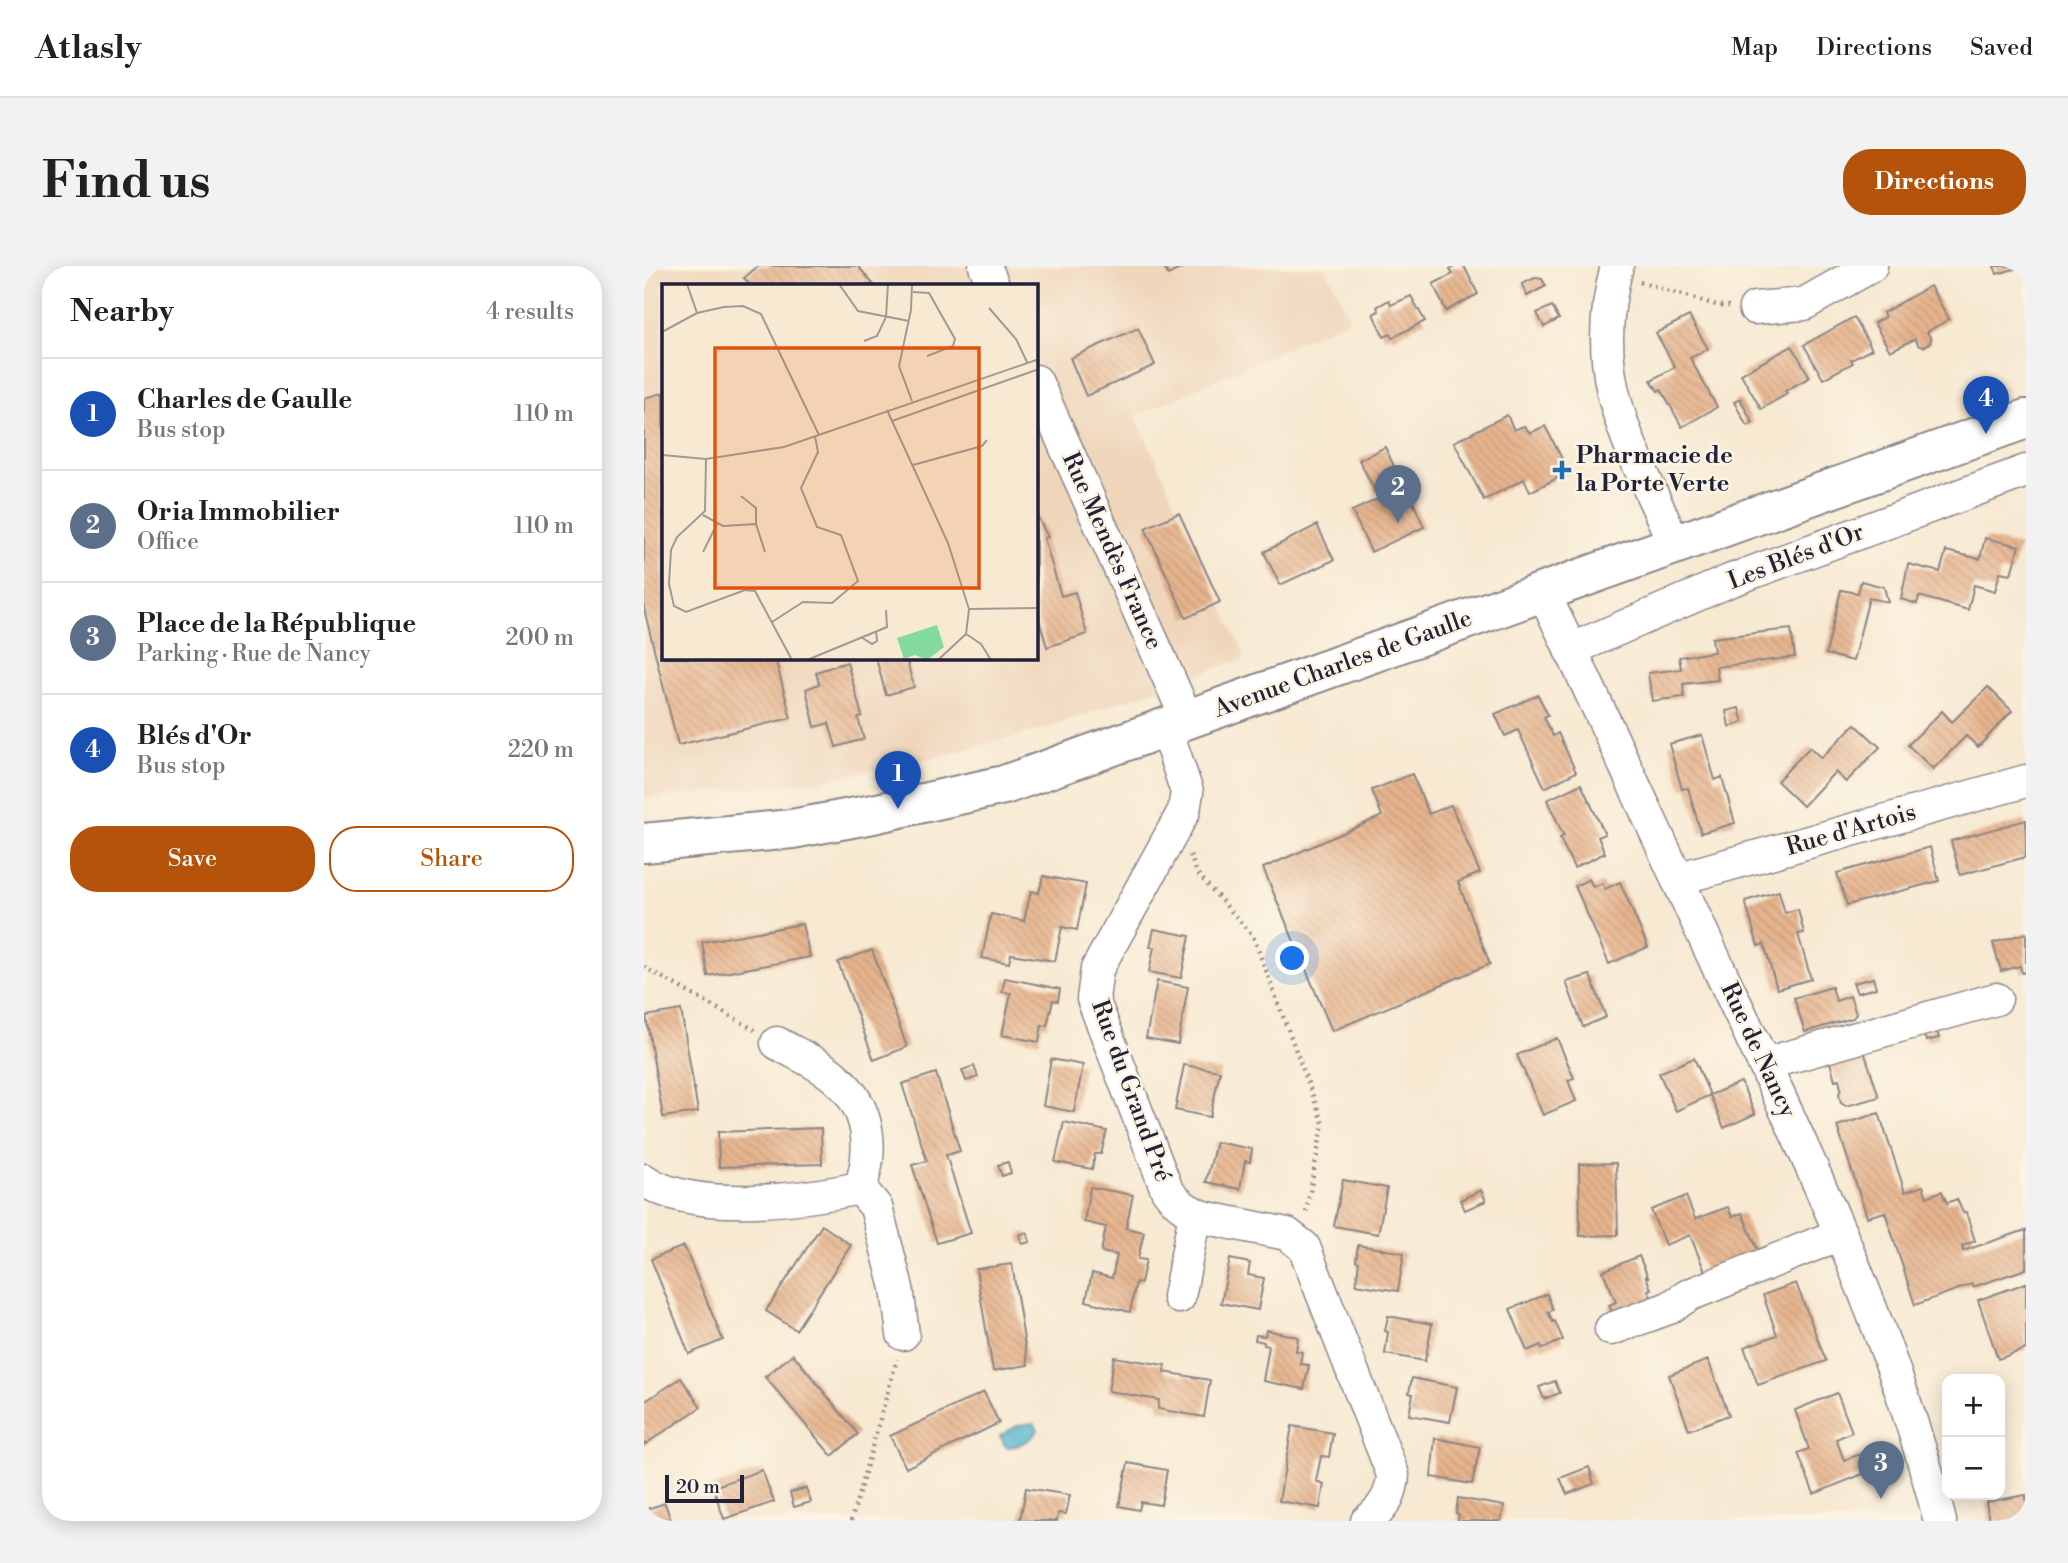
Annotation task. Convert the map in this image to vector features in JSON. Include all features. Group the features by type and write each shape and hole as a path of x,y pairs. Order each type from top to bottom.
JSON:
{"main road":[{"name":"Avenue Charles de Gaulle","path":"644,843 792,829 1004,785 2026,419"}],"street":[{"path":"985,266 993,284"},
{"path":"1755,308 1804,303 1871,266"},
{"path":"1616,271 1607,324 1607,358 1613,393 1627,440 1675,545"},
{"name":"Rue Mendès France","path":"1038,386 1177,725"},
{"name":"Les Blés d'Or","path":"1570,650 1729,582 2026,471"},
{"name":"Rue de Nancy","path":"1543,592 1842,1234 1903,1392 1940,1521"},
{"name":"Rue du Grand Pré","path":"1177,725 1187,792 1184,811 1097,969 1093,999 1167,1190 1176,1201 1195,1214 1272,1230 1296,1240"},
{"name":"Rue d'Artois","path":"1677,879 2026,781"},
{"path":"1764,1064 1996,999"},
{"path":"777,1043 837,1079 858,1104 868,1136 867,1166 860,1188"},
{"path":"647,1190 732,1201 772,1200 860,1188"},
{"path":"860,1188 876,1206 897,1288 903,1334"},
{"path":"1180,1297 1195,1214"},
{"path":"1611,1329 1669,1308 1689,1295 1842,1234"},
{"path":"1296,1240 1304,1247 1312,1265 1393,1475 1392,1488 1383,1506 1367,1521"}],"path":[{"path":"1616,271 1635,281 1719,306 1755,308"},
{"path":"1177,823 1197,873 1253,936 1322,1123 1309,1206 1296,1240"},
{"path":"644,967 777,1043"},
{"path":"851,1521 903,1334"}],"shaded area":[{"path":"644,266 1325,266 1350,319 1136,416 1246,658 1044,729 925,760 818,781 644,799"}],"water":[{"path":"1034,1423 1038,1430 1032,1437 1020,1444 1006,1447 1000,1436 1019,1425"}],"building":[{"path":"758,266 858,266 873,284 749,284 744,278"},
{"path":"1164,266 1186,266 1168,275"},
{"path":"1464,266 1478,294 1446,311 1433,284 1453,274 1450,269"},
{"path":"1994,266 2021,266 2021,267 1997,274"},
{"path":"1535,278 1542,279 1546,286 1527,296 1522,284"},
{"path":"1930,286 1949,319 1927,332 1930,343 1923,347 1919,346 1915,339 1890,351 1874,323 1885,317 1883,313"},
{"path":"1411,296 1425,321 1392,338 1391,334 1384,337 1373,314 1379,311 1377,307 1389,300 1391,305"},
{"path":"1552,306 1559,319 1544,327 1537,313"},
{"path":"1689,316 1708,349 1690,358 1717,407 1682,427 1661,389 1658,391 1651,380 1675,367 1656,333"},
{"path":"1854,317 1872,349 1823,379 1804,345"},
{"path":"1138,328 1155,365 1086,396 1070,358"},
{"path":"1792,346 1810,377 1761,409 1741,374"},
{"path":"662,393 662,660 776,660 791,718 678,745 644,609 644,398"},
{"path":"1740,399 1753,423 1747,426 1734,402"},
{"path":"1507,415 1514,430 1524,426 1530,433 1545,426 1569,472 1530,492 1524,479 1484,500 1454,442"},
{"path":"1385,447 1401,481 1399,482 1402,488 1406,486 1424,527 1371,552 1352,511 1389,494 1386,488 1376,493 1359,460"},
{"path":"1179,513 1220,602 1186,618 1145,528"},
{"path":"1038,518 1048,537 1044,538 1061,596 1075,592 1087,634 1047,647 1038,616"},
{"path":"1317,525 1334,560 1280,585 1264,552"},
{"path":"1985,538 2019,546 2011,574 2000,572 1995,591 1974,585 1968,610 1919,596 1917,604 1901,599 1908,564 1940,572 1946,551 1980,559"},
{"path":"1861,581 1884,587 1888,602 1869,598 1853,661 1826,654 1841,590 1858,593"},
{"path":"1791,629 1795,657 1716,667 1718,680 1683,684 1684,697 1652,701 1648,673 1681,669 1679,657 1714,652 1712,638"},
{"path":"877,660 907,660 914,687 886,695"},
{"path":"847,662 862,716 858,718 864,739 836,747 829,723 815,727 806,689 819,684 816,672"},
{"path":"1988,687 2012,711 1978,747 1966,736 1933,769 1908,745 1942,711 1952,722"},
{"path":"1538,695 1548,715 1544,717 1553,736 1558,733 1576,772 1545,788 1518,730 1505,736 1495,714"},
{"path":"1739,708 1743,722 1729,727 1726,711"},
{"path":"1855,724 1880,747 1846,782 1835,772 1803,806 1777,781 1810,747 1821,758"},
{"path":"1702,735 1715,780 1722,777 1735,823 1701,833 1688,788 1682,789 1669,744"},
{"path":"1412,774 1429,814 1451,805 1480,873 1458,882 1490,964 1332,1031 1263,868 1382,816 1372,790"},
{"path":"1581,784 1605,834 1598,837 1605,853 1574,868 1560,838 1564,836 1547,800"},
{"path":"2026,820 2026,857 1960,875 1951,841"},
{"path":"1930,847 1939,881 1847,905 1837,873"},
{"path":"1043,876 1086,884 1077,930 1062,927 1055,961 1011,954 1009,963 982,958 991,914 1024,921 1031,891 1039,893"},
{"path":"1589,879 1593,887 1602,883 1605,889 1620,882 1648,947 1609,964 1575,886"},
{"path":"1779,891 1785,913 1798,909 1804,933 1798,934 1811,979 1777,989 1764,944 1758,946 1745,901"},
{"path":"802,924 810,957 708,976 702,942"},
{"path":"1154,929 1190,936 1181,978 1149,972"},
{"path":"2026,933 2026,972 2022,973 2020,966 2001,971 1993,943"},
{"path":"872,950 907,1047 874,1060 838,962"},
{"path":"1590,975 1606,1017 1583,1027 1566,982"},
{"path":"1005,978 1060,989 1058,1001 1053,1000 1047,1026 1042,1025 1039,1042 1002,1035 1011,993 1002,992"},
{"path":"1873,978 1876,988 1857,993 1853,983"},
{"path":"1157,981 1188,987 1178,1044 1146,1038"},
{"path":"1832,987 1836,1001 1850,996 1856,1014 1853,1018 1805,1032 1794,998"},
{"path":"681,1010 698,1112 663,1117 646,1016"},
{"path":"1936,1028 1939,1038 1926,1041 1923,1031"},
{"path":"1557,1038 1574,1078 1568,1080 1576,1101 1543,1115 1517,1055"},
{"path":"1862,1045 1879,1097 1846,1106 1841,1103 1839,1079 1835,1080 1828,1055"},
{"path":"1694,1058 1710,1095 1676,1111 1659,1073"},
{"path":"1051,1059 1083,1065 1074,1112 1043,1106"},
{"path":"1184,1065 1220,1071 1210,1117 1175,1110"},
{"path":"974,1066 978,1077 966,1081 962,1070"},
{"path":"936,1073 960,1151 946,1155 971,1233 937,1243 912,1165 927,1161 902,1084"},
{"path":"1741,1082 1755,1114 1724,1128 1710,1095"},
{"path":"1879,1113 1905,1192 1923,1186 1927,1197 1942,1191 1947,1203 1957,1199 1963,1213 1966,1212 1975,1241 1962,1246 1963,1251 2026,1230 2026,1269 1973,1287 1972,1284 1915,1305 1885,1212 1867,1217 1837,1126"},
{"path":"1064,1122 1107,1131 1101,1154 1095,1154 1092,1169 1055,1162"},
{"path":"821,1128 822,1164 719,1167 718,1132"},
{"path":"1216,1142 1252,1149 1250,1162 1245,1161 1240,1189 1206,1182"},
{"path":"1008,1162 1011,1173 1002,1176 998,1165"},
{"path":"1616,1163 1618,1235 1580,1236 1579,1164"},
{"path":"1343,1180 1387,1188 1378,1234 1334,1226"},
{"path":"1090,1187 1133,1195 1126,1228 1144,1232 1138,1259 1146,1260 1141,1283 1136,1282 1130,1312 1086,1301 1092,1273 1112,1278 1117,1255 1101,1252 1106,1227 1084,1222"},
{"path":"1481,1190 1486,1201 1465,1210 1460,1200"},
{"path":"1686,1196 1695,1219 1728,1207 1732,1217 1742,1213 1759,1253 1706,1274 1690,1235 1665,1245 1651,1210"},
{"path":"822,1225 851,1245 796,1330 766,1311"},
{"path":"1027,1232 1030,1242 1022,1244 1019,1235"},
{"path":"1358,1245 1404,1253 1398,1291 1356,1284"},
{"path":"684,1246 723,1340 689,1354 651,1259"},
{"path":"1639,1256 1648,1277 1651,1289 1648,1290 1653,1302 1615,1318 1609,1305 1616,1302 1603,1271"},
{"path":"1230,1259 1250,1263 1248,1275 1264,1278 1258,1310 1221,1303"},
{"path":"1012,1264 1028,1365 993,1371 976,1269"},
{"path":"1796,1283 1826,1361 1758,1385 1744,1347 1777,1335 1763,1295"},
{"path":"2026,1283 2026,1349 1998,1359 1978,1300"},
{"path":"1547,1294 1553,1310 1548,1312 1563,1340 1542,1349 1541,1345 1527,1351 1510,1309"},
{"path":"1388,1316 1432,1324 1425,1361 1385,1354"},
{"path":"1266,1330 1298,1337 1296,1351 1302,1352 1300,1364 1309,1365 1304,1389 1263,1381 1269,1346 1255,1340 1256,1335 1265,1336"},
{"path":"793,1354 858,1434 832,1456 765,1377"},
{"path":"1114,1357 1165,1365 1164,1372 1210,1380 1204,1417 1158,1409 1159,1400 1108,1391"},
{"path":"1708,1360 1729,1415 1689,1430 1669,1375"},
{"path":"681,1378 701,1407 644,1445 644,1402"},
{"path":"1412,1378 1457,1387 1450,1422 1409,1415 1413,1394 1409,1393"},
{"path":"1555,1381 1560,1393 1544,1399 1539,1387"},
{"path":"984,1392 999,1423 906,1468 890,1436"},
{"path":"1837,1393 1852,1432 1836,1439 1844,1460 1861,1454 1868,1472 1814,1494 1798,1453 1809,1449 1795,1410"},
{"path":"1292,1426 1333,1433 1329,1457 1321,1456 1316,1481 1324,1484 1320,1508 1279,1501"},
{"path":"1435,1438 1480,1447 1472,1484 1431,1477"},
{"path":"1128,1463 1167,1470 1161,1505 1141,1502 1139,1510 1119,1506"},
{"path":"1589,1467 1594,1484 1567,1494 1560,1478"},
{"path":"762,1470 774,1502 724,1519 713,1487"},
{"path":"806,1488 811,1502 794,1507 790,1493"},
{"path":"1026,1488 1070,1495 1066,1514 1058,1513 1057,1521 1020,1521"},
{"path":"2026,1495 2026,1516 2019,1517 2020,1521 1989,1521 1986,1502"},
{"path":"1458,1498 1504,1506 1501,1521 1458,1521"},
{"path":"665,1503 671,1521 644,1521 644,1510"}],"place":[{"name":"Blés d'Or","path":"1986,434"},
{"name":"Pharmacie de la Porte Verte","path":"1562,470"},
{"name":"Oria Immobilier","path":"1398,523"},
{"name":"Charles de Gaulle","path":"898,809"},
{"name":"Place de la République","path":"1881,1499"}]}
